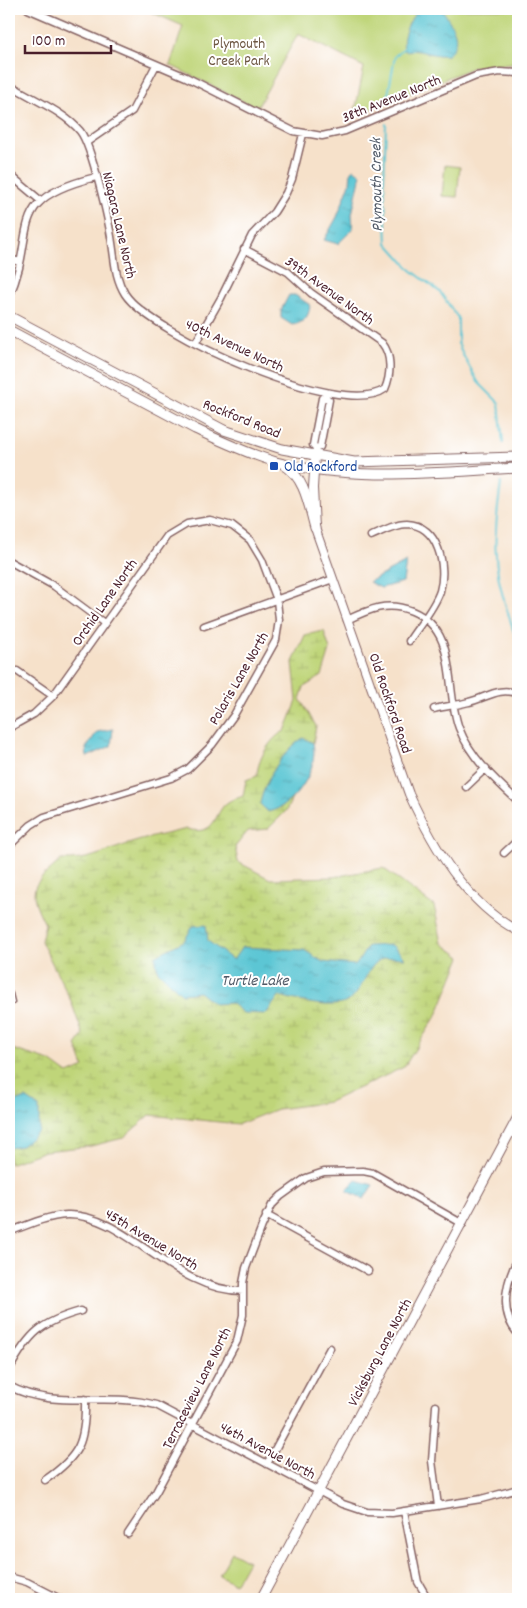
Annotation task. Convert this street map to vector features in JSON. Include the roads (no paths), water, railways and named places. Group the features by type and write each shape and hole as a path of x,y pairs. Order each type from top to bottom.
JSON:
{"main road":[{"name":"Rockford Road","path":"9,316 224,430 259,443 316,452 354,462 518,457"},
{"name":"Rockford Road","path":"9,330 195,429 225,443 275,462 358,474 518,468"},
{"path":"275,462 289,468 299,480 315,528"},
{"name":"Vicksburg Lane North","path":"261,1599 463,1224 518,1117"}],"street":[{"name":"38th Avenue North","path":"28,9 156,65 303,134 322,136 345,131 476,76 500,72 518,73"},
{"path":"17,89 73,123 87,142 132,111 156,65"},
{"path":"196,342 221,298 252,235 274,212 286,193 292,179 303,134"},
{"name":"Niagara Lane North","path":"87,142 119,283 132,303 141,312 164,325"},
{"path":"9,174 41,201"},
{"path":"9,297 20,262 26,225 31,213 41,201 60,187 96,177"},
{"name":"39th Avenue North","path":"244,249 288,272 311,293 382,343 386,348 389,361"},
{"path":"9,259 20,262"},
{"name":"40th Avenue North","path":"164,325 273,378 326,394 369,396 380,392 388,382 389,361"},
{"name":"Old Rockford Road","path":"326,394 322,398 313,445 316,452 314,469 315,528 400,772 418,814 467,891 494,916 518,932"},
{"name":"Orchid Lane North","path":"9,728 34,714 53,696 160,545 176,529 187,524 210,520 234,527"},
{"path":"371,536 400,524 410,524 424,530 435,540 440,556 442,580 435,603 409,641"},
{"name":"Polaris Lane North","path":"9,846 18,835 44,817 171,778 196,762 234,715 271,650 279,630 279,610 257,549 250,540 234,527"},
{"path":"9,561 54,586 104,623"},
{"path":"204,626 333,579"},
{"path":"347,620 384,605 408,610 424,617 435,626 444,644 453,705 464,740 471,752 518,801"},
{"path":"17,671 53,696"},
{"path":"434,709 471,702 498,692 506,691 518,694"},
{"path":"466,787 486,768"},
{"path":"504,853 518,840"},
{"path":"9,994 11,1002"},
{"name":"Terraceview Lane North","path":"128,1534 147,1508 237,1341 243,1316 243,1291 246,1268 266,1215 281,1196 306,1178 324,1172 363,1170 390,1181 463,1224"},
{"name":"45th Avenue North","path":"9,1232 48,1218 78,1215 102,1222 178,1272 212,1286 243,1291"},
{"path":"266,1215 368,1271"},
{"path":"518,1258 507,1284 506,1308 518,1334"},
{"path":"9,1370 28,1338 37,1329 58,1317 82,1310"},
{"path":"268,1464 330,1348"},
{"name":"46th Avenue North","path":"9,1386 36,1398 118,1398 144,1401 156,1405 343,1504 367,1512 404,1511 438,1506 481,1499 518,1489"},
{"path":"45,1480 65,1466 78,1449 85,1428 85,1399"},
{"path":"436,1406 432,1461 438,1506"},
{"path":"404,1511 418,1582 428,1599"},
{"path":"9,1577 27,1582 60,1599"}],"water":[{"path":"418,9 440,9 444,12 453,28 456,39 453,49 448,55 411,50 405,51 405,34 409,23"},
{"path":"354,169 361,174 352,214 353,229 338,244 324,240 337,217 350,183 351,171"},
{"path":"289,295 295,295 310,305 305,319 300,323 292,325 281,318 281,310"},
{"path":"406,562 403,582 381,588 369,582"},
{"path":"113,729 111,746 87,757 86,748 97,732"},
{"path":"303,738 313,743 314,753 309,775 296,795 278,808 268,812 260,804 270,776 288,751"},
{"name":"Turtle Lake","path":"206,925 208,941 233,960 242,947 304,950 323,962 356,965 368,946 392,945 405,958 387,958 376,963 354,996 341,1004 318,1004 279,996 266,1014 243,1013 231,1003 214,1004 199,992 182,994 158,971 155,956 184,941 193,926"},
{"path":"26,1098 39,1107 39,1131 22,1146 9,1148 9,1104"},
{"path":"356,1180 373,1185 364,1199 346,1190"}],"waterway":[{"name":"Plymouth Creek","path":"387,101 395,56 404,48"},
{"name":"Plymouth Creek","path":"386,124 384,179 387,243 411,270 440,292 458,318 458,343 463,355 478,382 499,403 503,443"},
{"name":"Plymouth Creek","path":"501,483 496,533 496,564 509,616 518,638"}],"place":[{"name":"Old Rockford","path":"274,466"}],"park label":[{"name":"Plymouth Creek Park","path":"239,52"}]}
